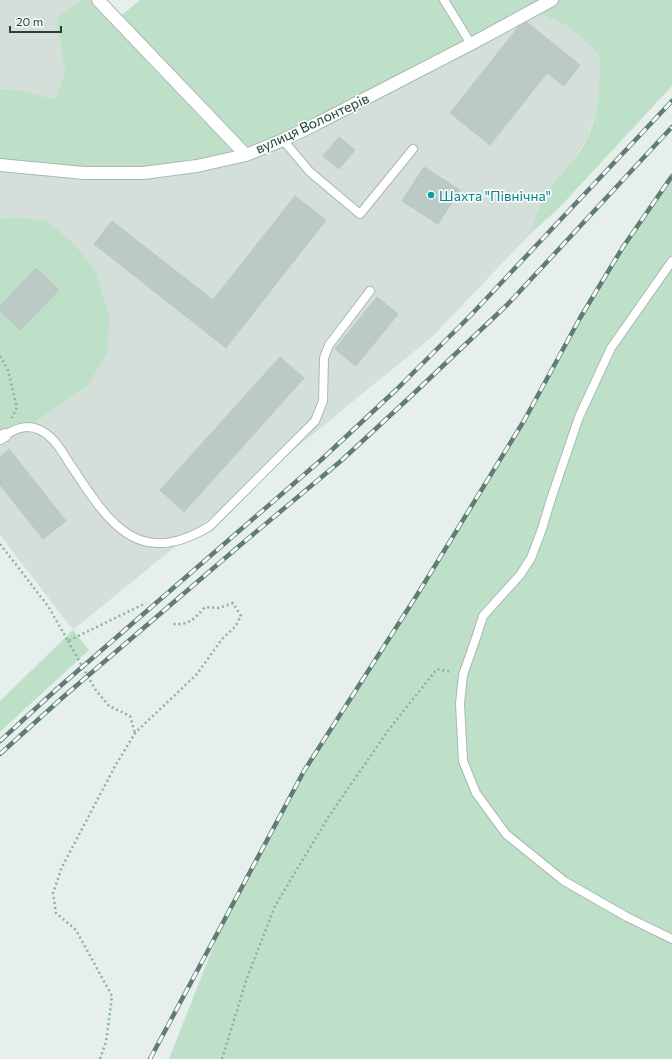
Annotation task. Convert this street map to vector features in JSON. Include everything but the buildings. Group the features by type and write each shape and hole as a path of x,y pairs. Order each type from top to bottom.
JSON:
{"street":[{"path":"98,0 246,155"},
{"name":"вулиця Волонтерів","path":"0,165 84,173 143,173 197,166 246,155 283,140 471,44 552,0"}],"lane":[{"path":"444,0 471,44"},
{"path":"283,140 310,172 360,214 413,149"},
{"path":"672,261 611,348 579,417 531,558 520,575 483,616 478,636 463,675 460,704 463,761 476,793 506,834 564,881 627,917 672,939"},
{"path":"2,436 20,428 28,427 38,430 53,439 102,511 122,530 134,538 150,543 164,543 178,541 195,535 210,526 315,421 323,401 324,358 329,345 370,291"}],"path":[{"path":"0,356 8,370 17,407 2,436"},
{"path":"0,544 48,606 95,689 109,706 130,716 135,733"},
{"path":"68,641 146,603"},
{"path":"100,1059 106,1042 112,996 76,930 56,914 54,893 62,866 114,768 135,733 197,674 222,639 235,627 241,616 233,603 219,608 205,607 193,621 173,624"},
{"path":"222,1059 247,978 275,906 329,816 390,728 437,669 463,675"}],"shaded area":[{"path":"0,0 82,0 56,18 65,74 55,99 31,93 0,90"},
{"path":"537,8 540,14 568,26 599,54 600,80 597,109 587,139 545,196 529,235 433,336 73,630 0,535 0,438 15,217 0,219 0,165"}],"green space":[{"path":"82,0 98,0 117,19 140,0 672,0 672,86 558,209 529,235 545,196 578,154 587,139 597,108 599,87 599,54 568,26 540,14 537,8 246,155 143,173 0,165 0,89 23,91 55,99 65,73 56,18"},
{"path":"672,176 672,1059 169,1059 217,937 304,771 417,595 525,419 580,318 623,247"},
{"path":"15,217 47,221 74,244 95,270 109,315 108,353 87,386 28,427 0,438 0,219"},
{"path":"73,630 89,650 0,732 0,701"}],"railway":[{"path":"0,741 58,688 321,460 397,389 470,316 672,101"},
{"path":"0,754 62,698 342,460 409,398 508,304 672,127"},
{"path":"150,1059 304,771 417,595 525,419 580,318 623,247 672,176"}],"place":[{"name":"Шахта \"Північна\"","path":"431,195"}]}
